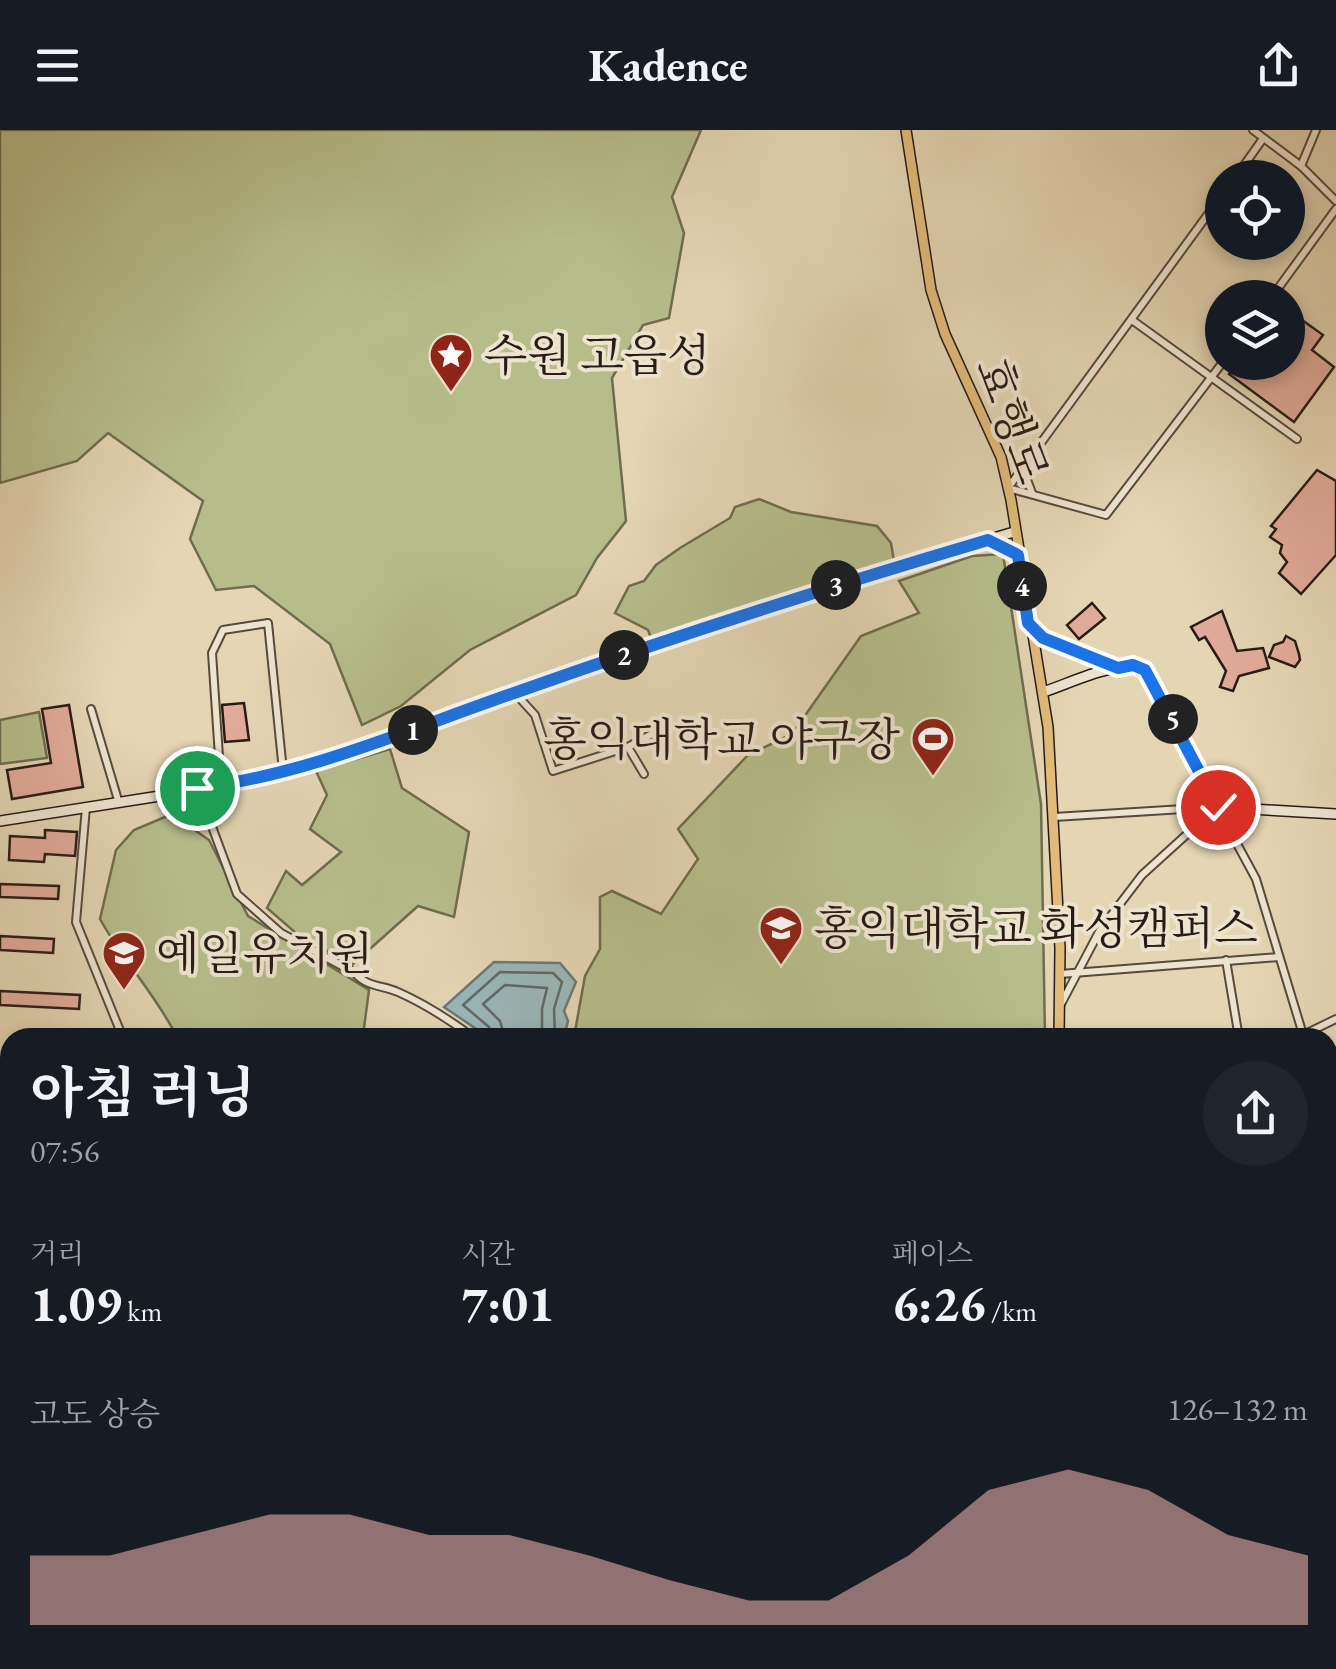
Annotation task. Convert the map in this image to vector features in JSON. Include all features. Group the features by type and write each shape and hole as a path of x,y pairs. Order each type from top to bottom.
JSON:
{"main road":[{"name":"효행로","path":"906,130 931,290 952,351 1001,457 1008,488 1042,692 1054,816 1060,1028"}],"street":[{"path":"1253,130 1292,160"},
{"path":"1304,160 1316,130"},
{"path":"1248,160 1262,140"},
{"path":"1284,280 1336,205 1305,170"},
{"path":"1205,218 1008,488 1106,515 1211,380 1297,439"},
{"path":"1132,320 1205,375"},
{"path":"1023,469 1033,495"},
{"path":"0,821 249,782 398,736 787,599 1014,532"},
{"path":"988,540 1018,555"},
{"path":"221,786 212,653 222,630 268,623 284,770"},
{"path":"1028,623 1043,638 1118,668"},
{"path":"1042,692 1118,668 1133,665 1145,670 1256,879 1301,1028"},
{"path":"514,692 535,715 553,771 628,747 667,726"},
{"path":"92,709 118,800"},
{"path":"628,747 644,774"},
{"path":"197,788 237,894 281,934 355,974 362,983 395,990 461,1028"},
{"path":"86,805 76,922 119,1028"},
{"path":"1060,1007 1100,930 1142,876 1218,807"},
{"path":"1054,816 1218,807 1336,814"},
{"path":"1060,974 1279,956"},
{"path":"1226,960 1237,1028"}],"green space":[{"path":"0,130 701,130 672,197 684,233 669,318 643,325 612,378 626,521 597,558 576,595 470,650 401,706 362,725 330,644 254,586 216,590 190,539 203,501 108,433 77,461 0,483"},
{"path":"759,499 791,512 877,526 891,543 894,561 651,638 648,630 615,613 629,586 644,581 656,565 730,518 735,507"},
{"path":"1003,554 1041,804 1045,1028 576,1028 585,976 600,949 600,897 612,891 661,914 698,859 678,829 748,755 792,734 861,636 919,613 899,581 972,556"},
{"path":"39,712 47,758 0,764 0,720"},
{"path":"390,749 402,788 469,832 454,917 418,906 352,965 297,934 267,908 286,871 302,885 341,852 310,829 327,795 316,771"},
{"path":"172,814 209,840 248,916 369,990 364,1028 172,1028 100,919 116,850 134,830"}],"water":[{"path":"494,962 560,963 576,982 564,1011 566,1028 475,1028 444,1007"}],"building":[{"path":"1305,322 1323,335 1312,350 1334,367 1294,422 1237,380 1305,380"},
{"path":"1317,470 1336,481 1336,555 1301,594 1279,573 1287,562 1280,553 1282,545 1270,537 1276,529 1271,526"},
{"path":"1092,603 1105,618 1079,639 1067,625"},
{"path":"1222,611 1237,651 1263,648 1269,668 1239,676 1233,691 1220,687 1226,671 1205,637 1199,640 1191,627"},
{"path":"1286,636 1295,641 1299,654 1295,667 1269,657 1274,645"},
{"path":"244,703 249,740 225,742 222,705"},
{"path":"69,705 83,787 12,799 7,770 51,763 42,709"},
{"path":"45,830 77,832 75,856 45,854 44,862 9,860 10,836 45,838"},
{"path":"0,884 59,886 58,899 0,897"},
{"path":"0,936 54,939 53,953 0,950"},
{"path":"0,991 80,995 79,1009 0,1005"}],"place":[{"name":"수원 고읍성","path":"451,393"},
{"name":"홍익대학교 야구장","path":"933,777"},
{"name":"홍익대학교 화성캠퍼스","path":"781,966"},
{"name":"예일유치원","path":"124,991"}],"route":[{"path":"197,788 249,782 398,736 787,599 988,540 1003,544 1018,555 1028,623 1043,638 1118,668 1133,665 1145,670 1218,807"}]}
